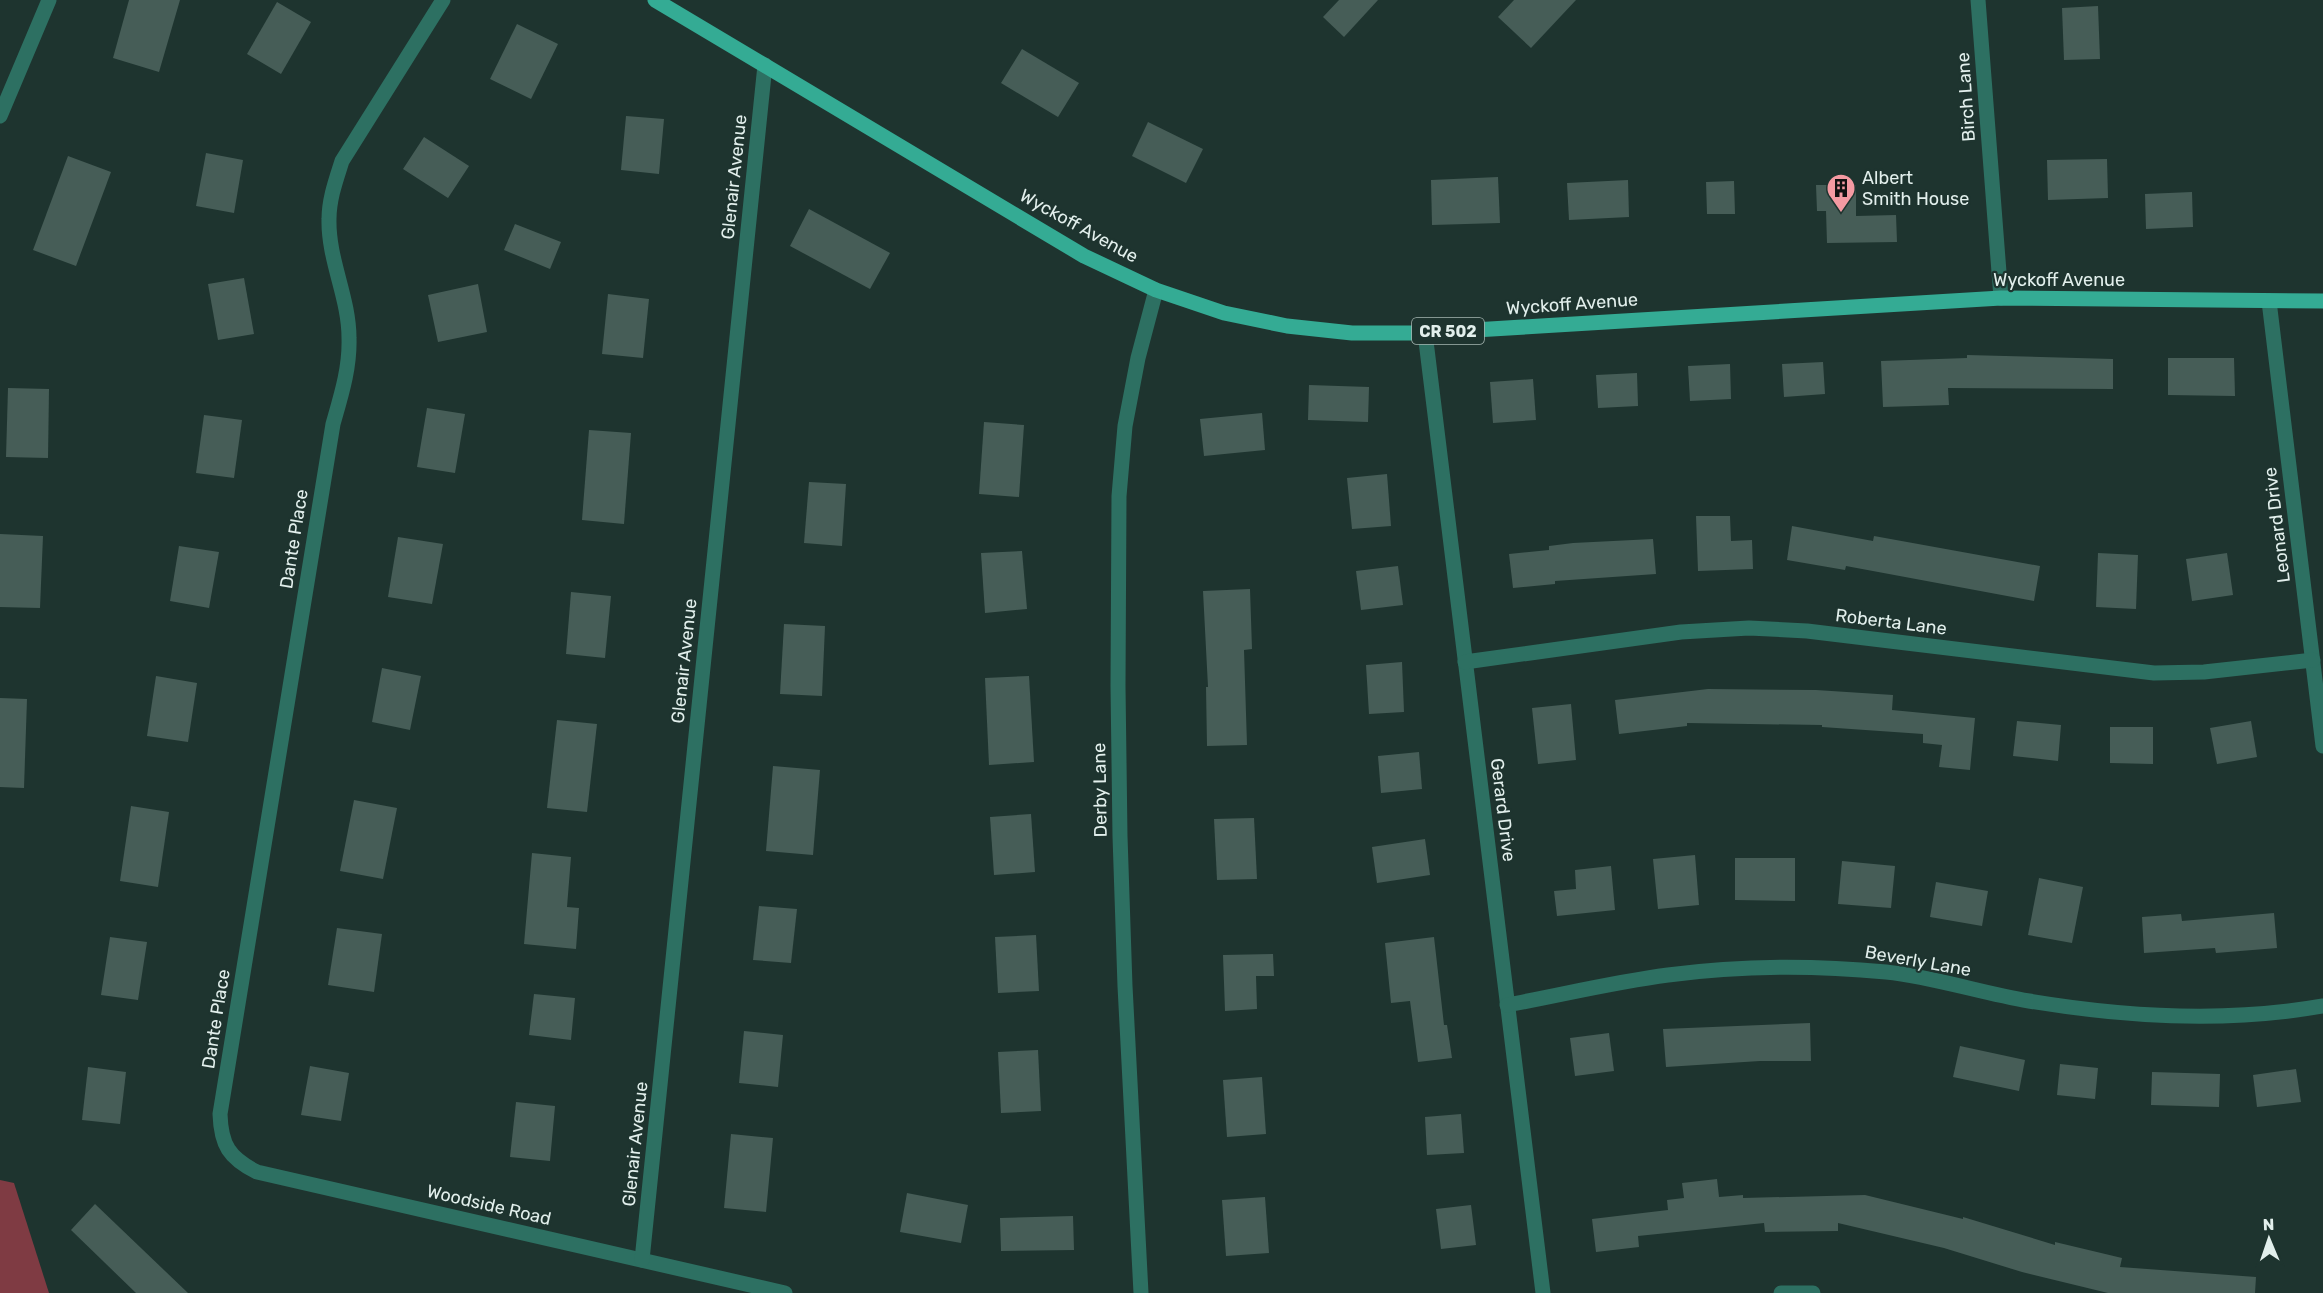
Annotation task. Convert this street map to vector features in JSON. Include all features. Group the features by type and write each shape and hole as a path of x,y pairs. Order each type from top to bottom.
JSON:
{"main road":[{"name":"Wyckoff Avenue","path":"655,0 1084,256 1156,290 1224,313 1287,326 1352,333 1425,333 2001,298 2323,301"}],"street":[{"path":"0,116 49,0"},
{"name":"Dante Place","path":"220,1114 333,424 346,380 350,338 346,300 332,252 329,220 332,191 342,161 443,0"},
{"name":"Birch Lane","path":"1978,0 2001,298"},
{"name":"Glenair Avenue","path":"642,1260 765,65"},
{"name":"Derby Lane","path":"1141,1293 1125,986 1120,836 1119,496 1127,415 1138,358 1156,290"},
{"name":"Leonard Drive","path":"2269,301 2323,746"},
{"name":"Gerard Drive","path":"1425,333 1543,1293"},
{"name":"Roberta Lane","path":"1465,662 1681,632 1749,628 1807,631 2154,673 2204,672 2313,660"},
{"name":"Beverly Lane","path":"1507,1005 1668,975 1749,968 1821,967 1890,972 2027,1001 2094,1010 2162,1015 2230,1016 2292,1012 2323,1006"},
{"name":"Woodside Road","path":"220,1114 220,1133 228,1150 241,1164 257,1172 785,1293"},
{"path":"1781,1293 1813,1293"}],"shaded area":[{"path":"0,1180 14,1183 49,1293 0,1293"}],"building":[{"path":"129,0 180,0 159,72 113,58"},
{"path":"1339,0 1378,0 1344,37 1323,17"},
{"path":"1514,0 1576,0 1531,48 1498,17"},
{"path":"277,2 311,22 281,74 247,54"},
{"path":"2098,6 2100,59 2064,60 2062,8"},
{"path":"517,24 558,44 531,99 490,79"},
{"path":"1022,49 1079,83 1058,117 1001,83"},
{"path":"626,116 664,119 659,174 621,170"},
{"path":"1148,122 1203,149 1186,183 1132,156"},
{"path":"424,137 469,166 448,198 403,169"},
{"path":"206,153 243,160 234,213 196,206"},
{"path":"68,156 111,172 76,266 33,250"},
{"path":"2107,159 2108,198 2048,200 2047,160"},
{"path":"1498,177 1500,223 1432,225 1431,180"},
{"path":"1628,180 1629,217 1569,220 1567,183"},
{"path":"1734,181 1735,214 1707,214 1706,182"},
{"name":"Albert Smith House","path":"1816,185 1856,185 1856,216 1896,215 1897,242 1827,243 1826,211 1817,211"},
{"path":"2192,192 2193,227 2146,229 2145,194"},
{"path":"809,209 890,253 870,289 790,246"},
{"path":"515,224 561,242 550,269 504,250"},
{"path":"244,278 254,334 218,340 208,284"},
{"path":"478,284 487,332 438,342 428,295"},
{"path":"608,294 649,299 643,358 602,354"},
{"path":"1967,355 2113,359 2113,389 1948,388 1949,405 1883,407 1881,361 1967,358"},
{"path":"2168,358 2234,358 2235,396 2168,395"},
{"path":"1823,362 1825,394 1784,397 1782,364"},
{"path":"1730,364 1731,399 1690,401 1688,366"},
{"path":"1637,373 1638,406 1598,408 1596,375"},
{"path":"1533,379 1536,420 1493,423 1490,382"},
{"path":"1309,385 1369,387 1368,422 1308,420"},
{"path":"8,388 49,389 48,458 6,457"},
{"path":"427,408 465,414 455,473 417,467"},
{"path":"1262,413 1265,450 1204,456 1200,419"},
{"path":"204,415 242,420 234,478 196,473"},
{"path":"984,422 1024,425 1019,497 979,494"},
{"path":"589,430 631,433 624,524 582,520"},
{"path":"1387,474 1391,526 1352,529 1347,478"},
{"path":"809,482 846,484 842,546 804,543"},
{"path":"1696,516 1730,516 1731,541 1752,540 1753,569 1698,571"},
{"path":"1792,526 1873,541 1874,536 2040,566 2034,601 1846,566 1845,570 1787,560"},
{"path":"0,534 43,536 40,608 0,607"},
{"path":"398,537 443,544 432,604 388,597"},
{"path":"1653,539 1656,574 1555,581 1555,584 1513,588 1509,554 1549,550 1549,546 1573,543"},
{"path":"179,546 219,552 209,608 170,601"},
{"path":"1022,551 1027,609 985,613 981,553"},
{"path":"2098,553 2138,555 2136,609 2096,607"},
{"path":"2227,553 2233,595 2192,601 2186,559"},
{"path":"1398,566 1403,605 1361,610 1356,571"},
{"path":"1250,589 1252,649 1244,650 1247,745 1207,746 1206,687 1208,687 1203,591"},
{"path":"571,592 611,596 605,658 566,654"},
{"path":"784,624 825,626 822,696 780,694"},
{"path":"1402,662 1404,712 1369,714 1366,665"},
{"path":"382,668 421,676 410,730 372,722"},
{"path":"156,676 197,683 188,742 147,736"},
{"path":"1029,676 1034,762 989,765 985,678"},
{"path":"1708,689 1816,690 1893,695 1892,710 1975,718 1970,770 1939,767 1942,745 1923,743 1923,734 1822,727 1822,725 1687,723 1687,726 1619,734 1615,700"},
{"path":"0,698 27,699 24,788 0,787"},
{"path":"1571,704 1576,760 1538,764 1532,708"},
{"path":"557,720 597,724 587,812 547,808"},
{"path":"2017,721 2061,725 2058,761 2013,756"},
{"path":"2251,721 2257,757 2217,764 2210,728"},
{"path":"2110,727 2153,727 2153,764 2110,763"},
{"path":"1419,752 1422,789 1381,793 1378,756"},
{"path":"773,766 820,770 813,855 766,851"},
{"path":"354,800 397,808 383,879 340,871"},
{"path":"131,806 169,812 158,887 120,881"},
{"path":"1031,814 1035,872 994,875 990,817"},
{"path":"1254,818 1257,879 1217,880 1214,819"},
{"path":"1425,839 1430,875 1377,883 1372,847"},
{"path":"532,853 571,857 567,907 579,908 576,949 524,944"},
{"path":"1695,855 1699,905 1658,909 1653,859"},
{"path":"1735,858 1795,858 1795,901 1735,900"},
{"path":"1842,861 1895,866 1891,908 1838,904"},
{"path":"1611,866 1615,910 1557,916 1554,891 1576,889 1575,870"},
{"path":"2039,878 2083,887 2072,943 2028,935"},
{"path":"1936,882 1988,891 1982,926 1930,917"},
{"path":"759,906 797,909 791,963 753,960"},
{"path":"2274,913 2277,948 2216,953 2215,948 2144,953 2142,917 2181,914 2182,921"},
{"path":"337,928 382,934 374,992 328,985"},
{"path":"1036,935 1039,991 998,993 995,937"},
{"path":"110,937 147,942 138,1000 101,995"},
{"path":"1434,937 1444,1025 1447,1025 1452,1058 1418,1062 1410,1001 1391,1003 1385,943"},
{"path":"1273,954 1274,976 1256,976 1257,1009 1225,1011 1223,955"},
{"path":"534,994 575,998 571,1040 529,1035"},
{"path":"1810,1023 1811,1061 1760,1061 1666,1067 1663,1029"},
{"path":"744,1031 783,1035 778,1087 739,1083"},
{"path":"1609,1033 1614,1071 1575,1076 1570,1038"},
{"path":"1960,1046 2025,1060 2019,1091 1953,1077"},
{"path":"1038,1050 1041,1111 1001,1113 998,1052"},
{"path":"2060,1064 2098,1068 2095,1099 2057,1095"},
{"path":"310,1066 349,1073 341,1121 301,1115"},
{"path":"88,1067 126,1072 120,1124 82,1120"},
{"path":"2296,1069 2301,1102 2257,1107 2253,1075"},
{"path":"2152,1072 2220,1074 2219,1107 2151,1105"},
{"path":"1262,1077 1266,1134 1227,1137 1223,1080"},
{"path":"516,1102 555,1106 550,1161 510,1157"},
{"path":"1461,1114 1464,1153 1427,1155 1425,1117"},
{"path":"731,1134 773,1138 766,1212 724,1208"},
{"path":"1717,1179 1719,1197 1865,1195 1963,1219 1963,1217 2055,1245 2055,1242 2122,1258 2120,1267 2256,1277 2255,1293 2108,1293 2022,1272 1944,1248 1838,1223 1838,1231 1765,1232 1764,1223 1638,1236 1639,1247 1596,1252 1592,1219 1668,1210 1667,1200 1684,1198 1682,1183"},
{"path":"907,1193 968,1205 961,1243 900,1232"},
{"path":"1265,1197 1269,1253 1226,1256 1222,1200"},
{"path":"95,1204 188,1293 136,1293 71,1230"},
{"path":"1471,1205 1476,1245 1441,1249 1436,1209"},
{"path":"1073,1216 1074,1250 1001,1251 1000,1218"}],"place":[{"name":"Albert Smith House","path":"1841,214"}]}
